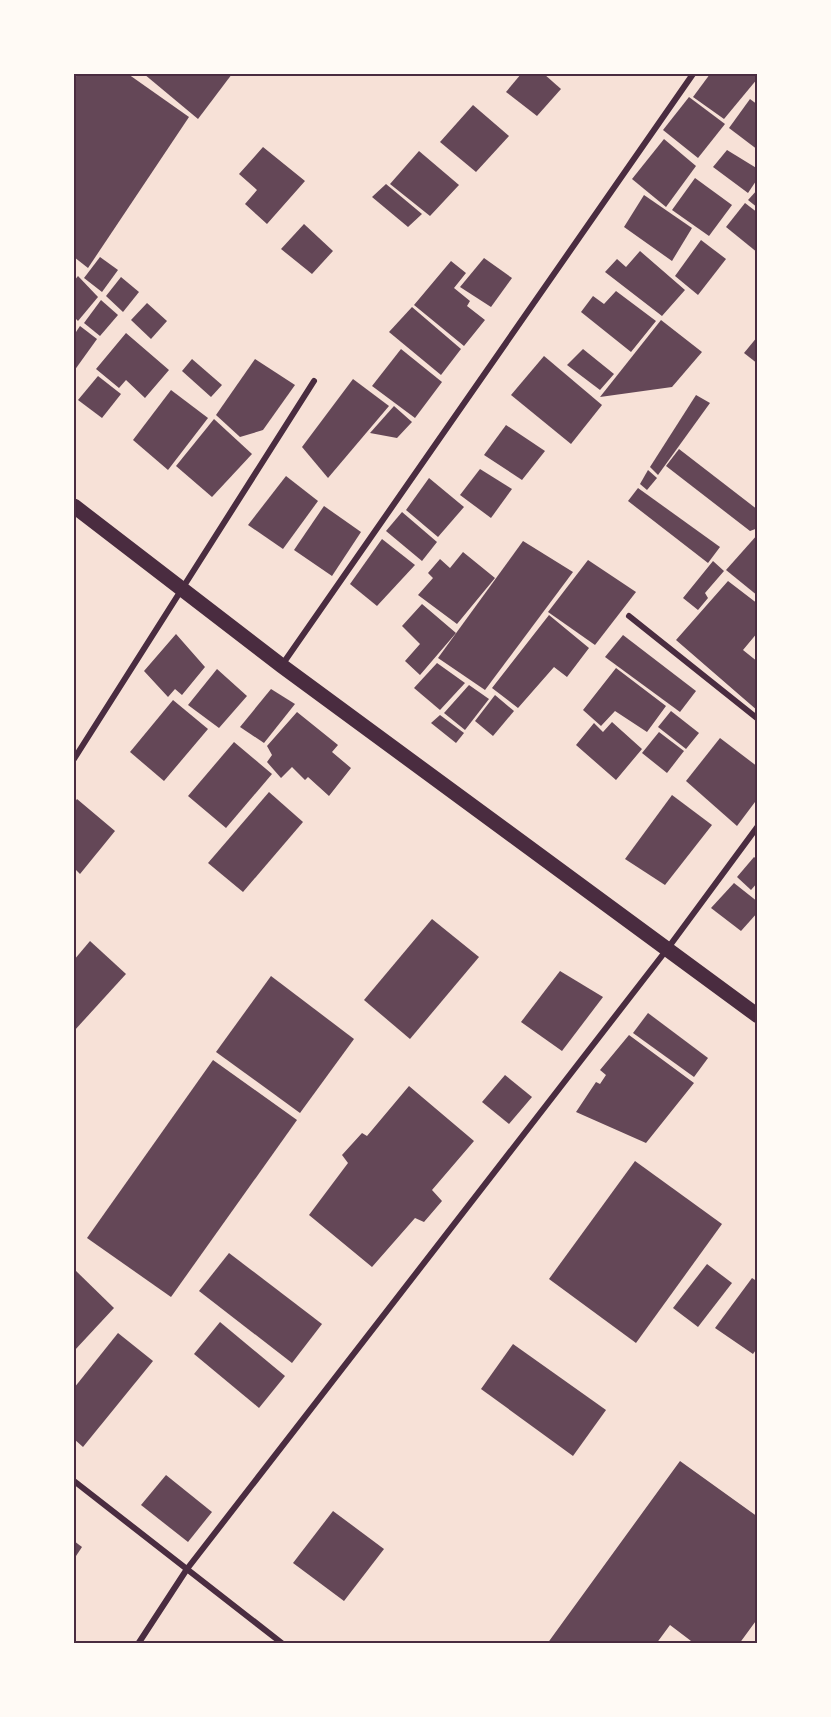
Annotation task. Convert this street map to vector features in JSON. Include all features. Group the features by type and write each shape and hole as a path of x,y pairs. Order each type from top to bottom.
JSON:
{"main road":[{"path":"74,506 282,666 758,1016"}],"street":[{"path":"282,666 693,74"},
{"path":"74,759 314,381"},
{"path":"628,616 758,719"},
{"path":"138,1644 187,1569 668,948 758,825"},
{"path":"74,1481 283,1644"}],"building":[{"path":"78,74 128,74 189,117 88,268 74,257 74,79"},
{"path":"144,74 232,74 198,119"},
{"path":"521,74 544,74 561,89 537,116 506,92"},
{"path":"710,74 752,74 758,78 724,119 693,97"},
{"path":"689,97 725,124 698,158 663,130"},
{"path":"750,99 758,105 758,150 729,128"},
{"path":"473,105 509,136 476,172 440,142"},
{"path":"664,139 696,166 666,207 632,179"},
{"path":"263,147 305,181 267,224 245,204 257,190 239,174"},
{"path":"727,150 758,169 758,178 748,193 713,167"},
{"path":"419,151 459,185 430,216 390,184"},
{"path":"695,178 732,205 709,236 672,210"},
{"path":"386,184 422,214 408,227 372,197"},
{"path":"758,189 758,208 748,200"},
{"path":"644,195 692,228 672,261 624,227"},
{"path":"745,203 758,213 758,253 726,227"},
{"path":"304,224 333,251 312,274 281,249"},
{"path":"701,240 726,259 698,295 675,276"},
{"path":"640,251 685,290 662,316 605,272 617,259 626,267"},
{"path":"100,257 118,270 102,292 84,278"},
{"path":"484,258 512,278 491,307 460,287"},
{"path":"451,261 466,273 454,288 470,301 467,306 485,320 464,346 414,305"},
{"path":"78,276 98,297 78,321 74,317 74,281"},
{"path":"121,277 139,292 123,312 106,296"},
{"path":"616,291 656,321 631,352 581,312 593,296 604,304"},
{"path":"101,300 118,315 100,336 84,323"},
{"path":"147,303 167,321 151,339 131,320"},
{"path":"412,307 461,349 441,375 389,332"},
{"path":"661,320 702,352 672,387 600,397"},
{"path":"80,326 97,339 74,371 74,335"},
{"path":"126,333 169,370 145,398 126,380 119,388 96,369"},
{"path":"758,336 758,364 744,353"},
{"path":"401,349 442,382 415,418 372,386"},
{"path":"583,349 614,374 600,390 567,365"},
{"path":"544,356 602,405 571,444 511,395"},
{"path":"192,359 222,385 211,397 182,371"},
{"path":"255,359 295,385 263,430 240,437 216,415"},
{"path":"98,376 121,394 102,418 78,400"},
{"path":"353,379 389,406 328,478 302,447"},
{"path":"171,390 208,418 168,470 133,440"},
{"path":"696,395 710,403 658,475 650,467"},
{"path":"394,406 412,422 397,438 370,433"},
{"path":"214,419 252,454 212,497 176,466"},
{"path":"506,425 545,451 522,480 484,455"},
{"path":"679,449 758,510 758,528 750,531 666,466"},
{"path":"480,469 512,489 491,518 460,495"},
{"path":"648,470 657,478 647,490 640,484"},
{"path":"286,476 318,501 283,549 248,525"},
{"path":"429,478 464,507 438,537 406,510"},
{"path":"638,488 720,547 708,563 628,501"},
{"path":"324,506 361,532 332,576 294,550"},
{"path":"402,512 437,542 422,561 386,531"},
{"path":"758,534 758,596 726,570"},
{"path":"382,539 415,565 377,606 350,584"},
{"path":"523,541 573,572 485,690 438,658"},
{"path":"463,552 495,578 457,624 418,595 433,578 428,573 440,559 450,568"},
{"path":"588,560 636,592 595,645 548,612"},
{"path":"713,561 724,571 705,593 708,598 698,610 683,598"},
{"path":"728,581 758,604 758,632 743,650 758,662 758,711 676,640"},
{"path":"422,604 456,633 420,675 405,661 420,644 402,626"},
{"path":"549,615 589,648 567,677 554,667 518,708 492,688"},
{"path":"176,634 205,667 182,695 175,689 168,697 144,671"},
{"path":"623,635 696,691 680,712 605,657"},
{"path":"437,663 465,683 440,710 414,688"},
{"path":"616,668 666,706 647,732 615,711 601,726 583,710"},
{"path":"217,669 247,696 219,728 188,705"},
{"path":"469,685 489,699 465,730 444,713"},
{"path":"271,689 295,704 264,743 240,727"},
{"path":"495,695 514,711 493,736 475,721"},
{"path":"173,700 208,729 164,781 130,752"},
{"path":"671,711 699,733 686,749 658,727"},
{"path":"297,712 338,745 332,752 351,768 329,796 308,777 305,780 292,767 281,778 267,762 272,755 267,746"},
{"path":"440,715 464,733 456,743 431,723"},
{"path":"612,722 642,749 616,780 576,745 594,723 603,732"},
{"path":"659,732 684,751 667,773 642,753"},
{"path":"720,738 758,767 758,798 737,826 686,781"},
{"path":"234,742 272,774 226,828 188,796"},
{"path":"269,792 303,822 243,892 208,863"},
{"path":"672,795 712,825 665,885 625,859"},
{"path":"77,799 115,831 80,874 74,868 74,803"},
{"path":"754,857 758,860 758,882 751,890 737,877"},
{"path":"734,883 758,902 758,912 741,931 711,908"},
{"path":"432,919 479,957 410,1039 364,1000"},
{"path":"90,941 126,974 74,1031 74,960"},
{"path":"560,971 603,997 562,1051 521,1022"},
{"path":"271,976 354,1039 300,1113 216,1052"},
{"path":"648,1013 708,1058 694,1077 633,1033"},
{"path":"629,1035 694,1083 646,1143 576,1112 596,1082 600,1084 606,1075 600,1070"},
{"path":"213,1060 297,1120 171,1297 87,1238"},
{"path":"505,1075 532,1097 509,1124 482,1102"},
{"path":"409,1086 474,1141 432,1190 442,1201 424,1222 415,1218 372,1267 309,1215 348,1163 342,1155 362,1133 367,1136"},
{"path":"635,1161 722,1224 636,1343 549,1279"},
{"path":"229,1253 322,1324 292,1363 199,1291"},
{"path":"707,1264 732,1283 698,1327 673,1308"},
{"path":"74,1269 114,1308 74,1351"},
{"path":"752,1278 758,1282 758,1347 753,1354 715,1328"},
{"path":"220,1322 285,1376 259,1408 194,1354"},
{"path":"118,1333 153,1361 83,1447 74,1439 74,1388"},
{"path":"513,1344 606,1410 573,1456 481,1389"},
{"path":"680,1461 758,1517 758,1618 739,1644 695,1644 670,1625 656,1644 547,1644"},
{"path":"166,1475 212,1512 188,1542 141,1505"},
{"path":"333,1511 384,1549 344,1601 293,1563"},
{"path":"74,1541 82,1547 74,1559"}]}
